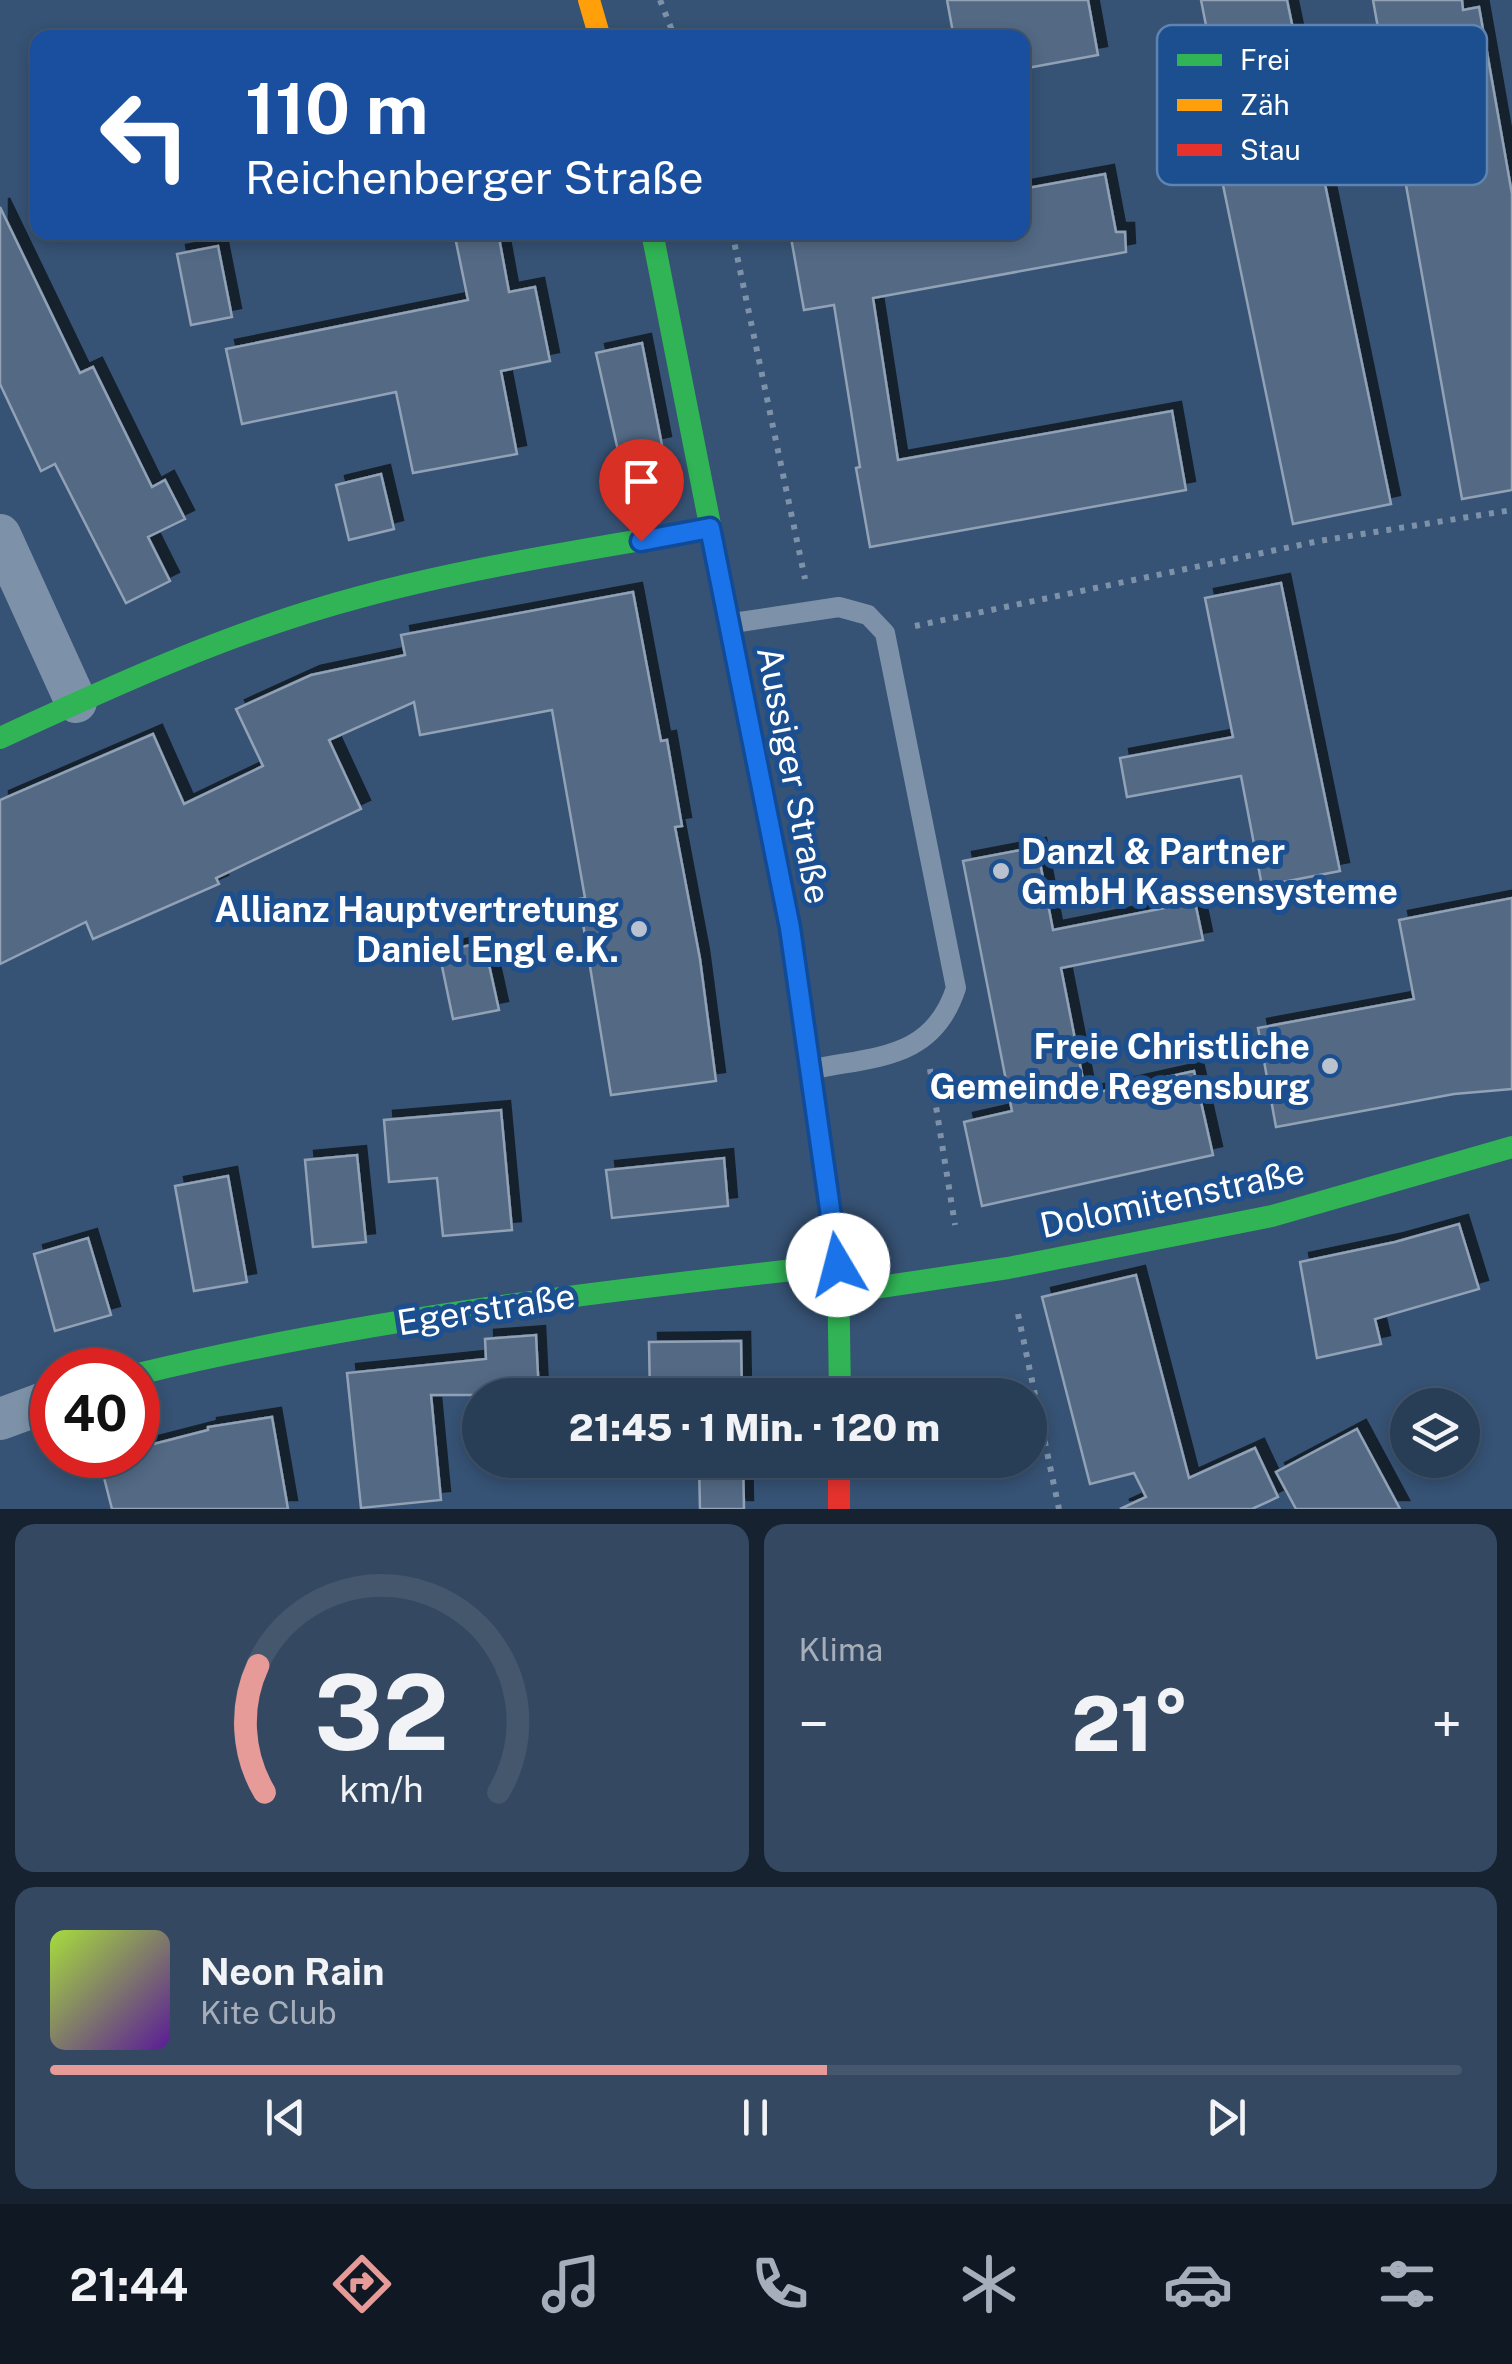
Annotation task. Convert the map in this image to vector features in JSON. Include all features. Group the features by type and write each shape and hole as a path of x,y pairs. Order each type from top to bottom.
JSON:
{"street":[{"path":"589,0 598,30"},
{"name":"Aussiger Straße","path":"654,240 790,928 838,1265 840,1378"},
{"path":"0,738 76,702 310,611 435,580 710,528"},
{"path":"0,535 76,702"},
{"name":"Dolomitenstraße","path":"840,1293 1008,1268 1272,1216 1512,1147"},
{"name":"Egerstraße","path":"160,1369 270,1344 555,1297 838,1265"},
{"path":"0,1418 30,1408"},
{"path":"839,1478 839,1509"}],"lane":[{"path":"728,624 839,606 868,616 885,632 956,988 948,1016 925,1038 902,1051 812,1069"}],"path":[{"path":"660,0 672,30"},
{"path":"734,240 812,611"},
{"path":"885,632 1319,541 1512,510"},
{"path":"925,1038 963,1274"},
{"path":"1008,1268 1059,1509"}],"building":[{"path":"947,0 1088,0 1098,55 1030,68 1030,30 953,30"},
{"path":"1201,0 1287,0 1292,25 1206,25"},
{"path":"1373,0 1462,0 1463,10 1479,7 1482,25 1377,25"},
{"path":"1487,52 1512,194 1512,490 1462,499 1406,185 1487,185"},
{"path":"1105,174 1116,232 1125,232 1126,252 873,298 898,460 1172,411 1186,490 870,547 834,305 804,310 791,240 1030,240 1030,188"},
{"path":"1223,185 1325,185 1391,504 1293,524"},
{"path":"0,207 80,373 93,367 152,487 165,480 185,519 148,537 170,581 126,603 55,464 41,471 0,384"},
{"path":"456,240 499,240 509,292 535,287 550,361 501,371 517,454 413,473 396,392 242,424 226,349 468,300"},
{"path":"218,246 232,317 191,325 177,254"},
{"path":"642,343 662,445 619,455 596,353"},
{"path":"381,474 394,529 349,540 336,485"},
{"path":"1281,583 1340,871 1262,886 1241,776 1127,797 1120,758 1233,737 1205,598"},
{"path":"633,592 661,741 667,740 682,826 675,827 700,959 716,1081 611,1095 579,899 585,898 552,710 420,735 414,702 329,740 361,809 216,878 219,884 93,939 86,922 0,964 0,800 153,734 184,804 263,766 236,709 311,675 405,655 401,635"},
{"path":"1037,847 1053,930 1195,902 1203,940 1061,968 1086,1095 1194,1071 1213,1155 982,1206 964,1122 1012,1111 963,861"},
{"path":"1512,898 1512,1089 1454,1094 1276,1127 1258,1028 1414,999 1399,920"},
{"path":"484,942 499,1010 453,1019 439,952"},
{"path":"501,1110 512,1230 443,1236 437,1178 389,1182 384,1120"},
{"path":"357,1155 366,1242 313,1247 305,1160"},
{"path":"724,1158 728,1206 612,1218 606,1170"},
{"path":"228,1176 247,1282 194,1291 175,1186"},
{"path":"1459,1224 1479,1289 1375,1319 1381,1344 1317,1358 1300,1262"},
{"path":"88,1238 111,1315 55,1331 34,1254"},
{"path":"1136,1275 1189,1478 1255,1448 1278,1497 1252,1509 1120,1509 1146,1497 1134,1473 1090,1484 1042,1297"},
{"path":"536,1335 538,1378 462,1378 462,1395 431,1395 441,1500 361,1508 347,1373 486,1359 485,1339"},
{"path":"741,1341 742,1378 650,1378 649,1342"},
{"path":"272,1417 288,1509 112,1509 104,1478 160,1478 160,1442 208,1427"},
{"path":"1357,1429 1400,1509 1296,1509 1276,1472"},
{"path":"699,1478 743,1478 744,1509 700,1509"}],"traffic: fast":[{"path":"654,240 790,929 838,1265 840,1378"},
{"path":"0,738 177,660 313,610 447,576 710,528"},
{"path":"840,1293 1008,1268 1272,1216 1512,1147"},
{"path":"160,1369 399,1322 574,1296 838,1265"}],"traffic: slow":[{"path":"589,0 598,30"}],"traffic: jam":[{"path":"839,1478 839,1509"}],"place":[{"name":"Danzl & Partner GmbH Kassensysteme","path":"1001,871"},
{"name":"Allianz Hauptvertretung Daniel Engl e.K.","path":"639,929"},
{"name":"Freie Christliche Gemeinde Regensburg","path":"1330,1066"}],"route":[{"path":"641,541 710,528 790,928 838,1265"}]}
